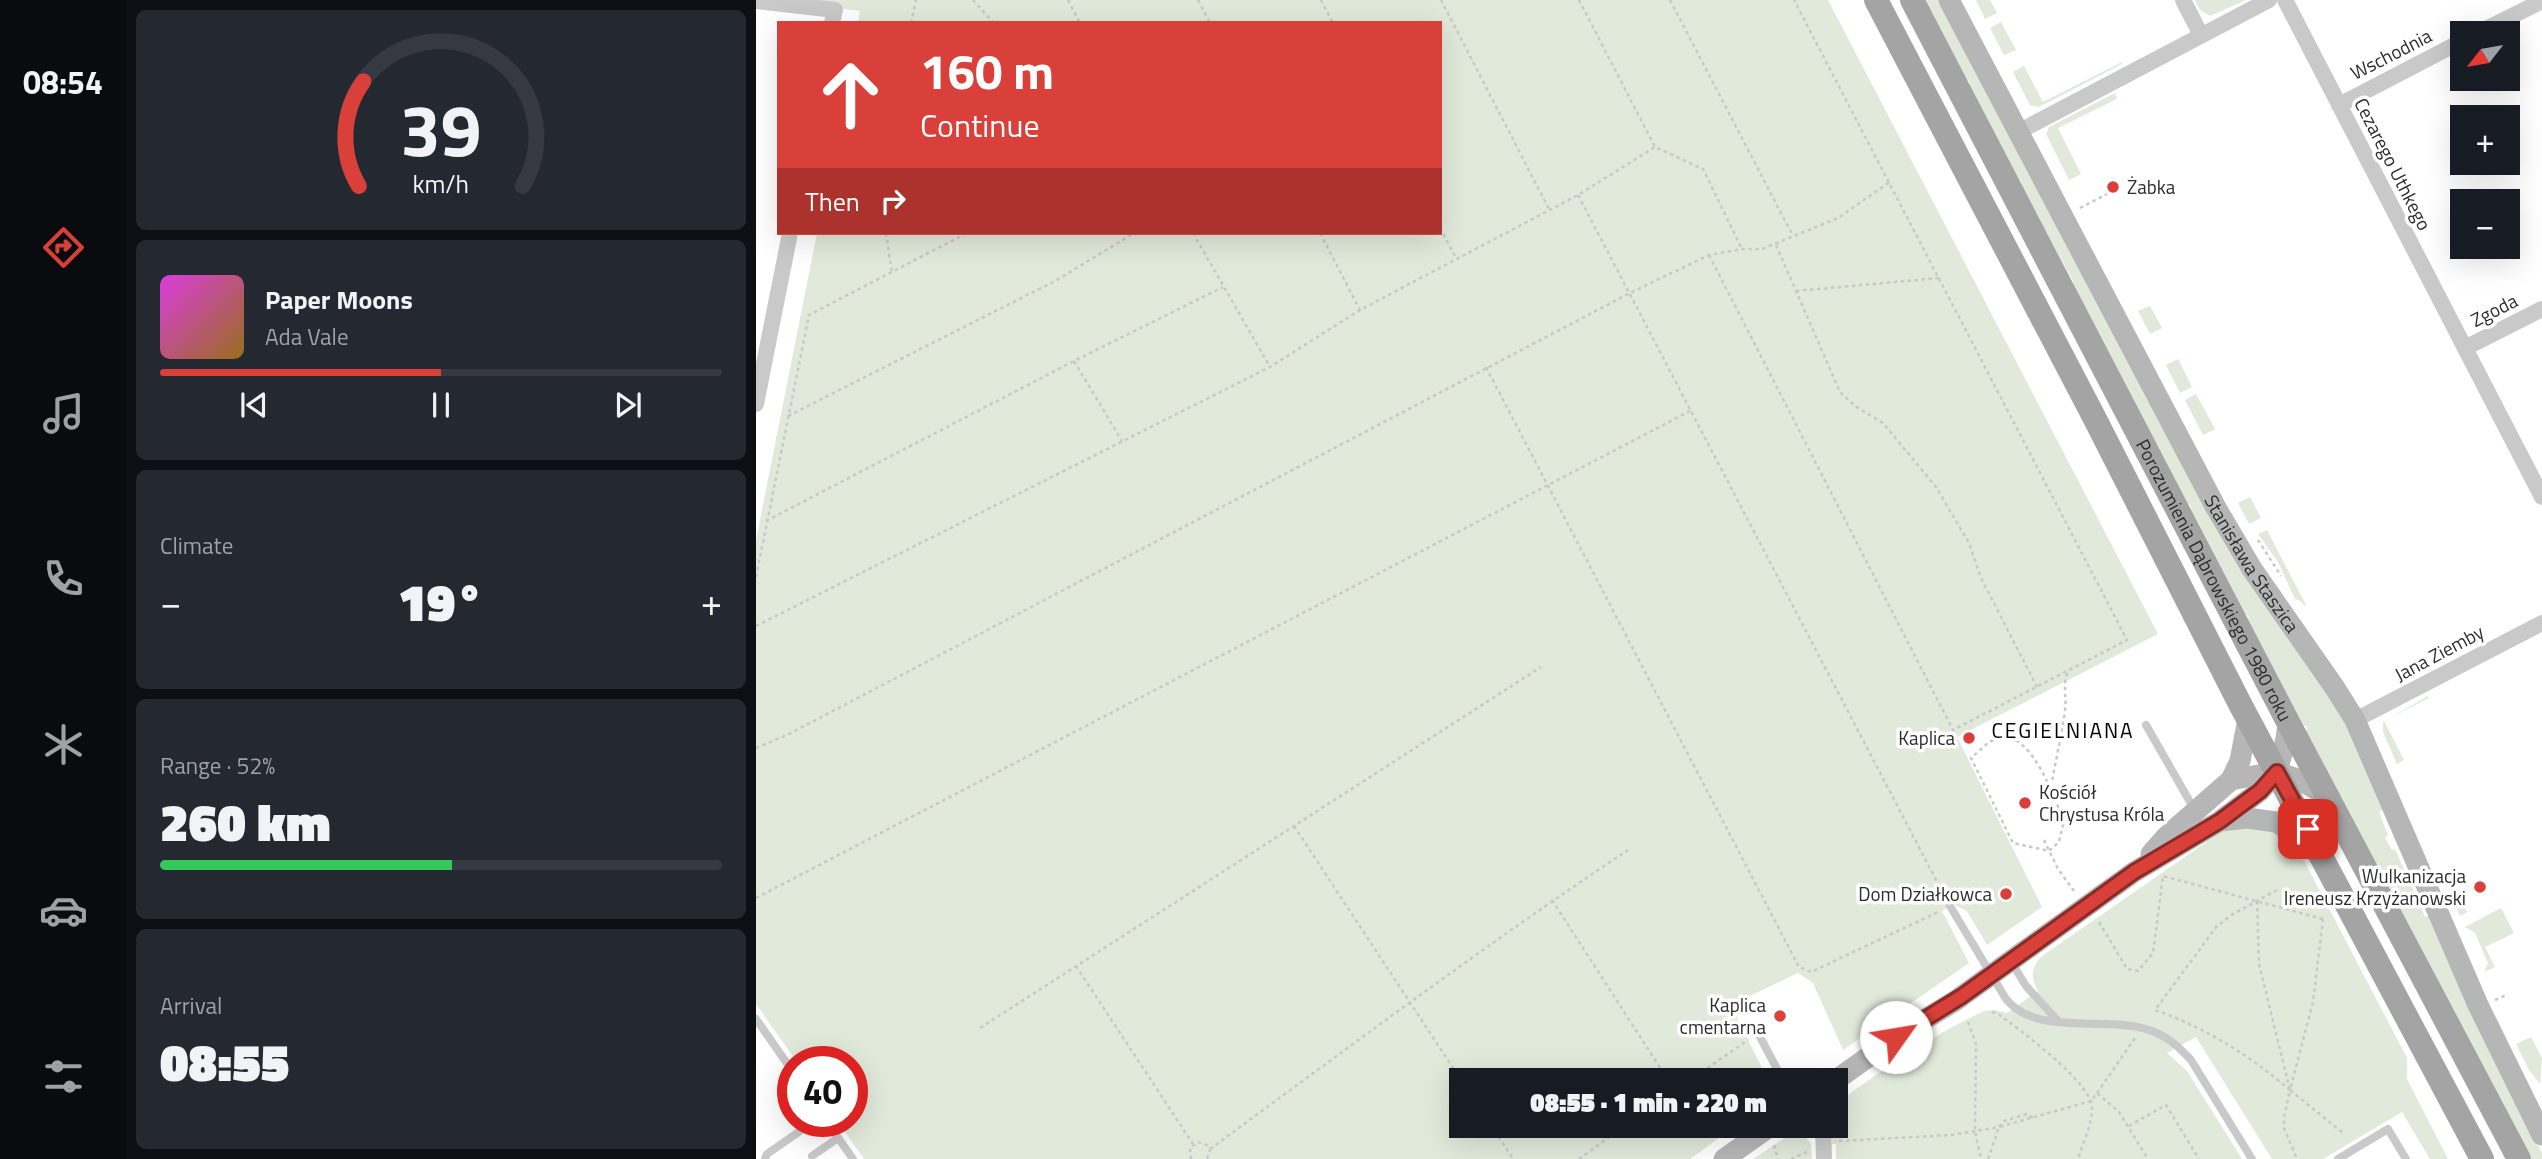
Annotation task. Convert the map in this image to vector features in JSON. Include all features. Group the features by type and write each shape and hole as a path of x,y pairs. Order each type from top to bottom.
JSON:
{"main road":[{"name":"Porozumienia Dąbrowskiego 1980 roku","path":"1876,0 2248,719 2482,1159"},
{"name":"Porozumienia Dąbrowskiego 1980 roku","path":"1912,0 2519,1159"},
{"path":"2466,1130 2476,1159"}],"street":[{"name":"Stanisława Staszica","path":"1949,0 2226,525 2256,576 2336,688 2355,720 2467,981 2534,1102 2542,1135"},
{"path":"2183,0 2201,35"},
{"path":"2018,132 2269,0"},
{"name":"Cezarego Uthkego","path":"2285,0 2542,497"},
{"path":"756,1 835,11"},
{"path":"2502,21 2542,1"},
{"name":"Wschodnia","path":"2339,104 2450,47"},
{"path":"756,404 790,235"},
{"name":"Zgoda","path":"2465,348 2542,309"},
{"name":"Jana Ziemby","path":"2355,720 2542,623"},
{"path":"2134,872 2166,836 2231,780 2240,761 2248,719"},
{"path":"1848,1072 2011,961 2134,872 2220,821 2260,791 2277,772 2288,722"},
{"path":"2231,780 2277,772 2301,780 2330,798"},
{"path":"2220,821 2247,818 2276,822 2318,848"},
{"path":"1724,1159 1764,1138"}],"lane":[{"path":"2146,724 2196,811"},
{"path":"1950,906 2012,1007 2027,1016 2141,1028 2167,1039 2191,1060 2252,1159"},
{"path":"2011,961 2026,986 2058,1021"},
{"path":"756,1019 777,1049"},
{"path":"1759,1035 1777,1068"},
{"path":"2338,1159 2388,1129 2406,1159"},
{"path":"765,1159 766,1154 791,1137"},
{"path":"812,1156 838,1138 853,1159"}],"path":[{"path":"911,21 916,0"},
{"path":"973,0 992,21"},
{"path":"1068,0 1079,21"},
{"path":"1198,0 1209,21"},
{"path":"1321,0 1331,21"},
{"path":"1441,0 1549,209"},
{"path":"1579,0 1655,148 1703,169 1742,249"},
{"path":"1670,0 1793,236"},
{"path":"1709,254 1953,730 2127,640 1794,0"},
{"path":"756,626 1270,367 1360,310 1578,195 1655,148"},
{"path":"756,748 801,727 1630,293 1709,254 1762,249 1776,245 1838,218 1890,182"},
{"path":"2080,208 2107,194"},
{"path":"1486,367 1799,967 1811,972 1950,906 1578,195"},
{"path":"1442,232 1456,258"},
{"path":"886,235 892,273"},
{"path":"756,577 809,314 963,235"},
{"path":"788,416 1057,279 1132,235"},
{"path":"1194,235 1270,367"},
{"path":"1321,235 1360,310"},
{"path":"1776,245 1840,392 1855,406 1883,423 1936,487 1969,543 1981,578 2037,687"},
{"path":"1796,291 1940,278"},
{"path":"766,521 1223,287"},
{"path":"1074,361 1122,441"},
{"path":"756,898 1692,410"},
{"path":"980,1028 1541,667"},
{"path":"2048,785 2052,782 2065,712 2063,683 2067,671"},
{"path":"2003,736 2012,737 2030,751 2064,821 2059,842 2049,851 2014,843 1971,758 1989,741 2003,736"},
{"path":"1294,826 1453,1068"},
{"path":"2044,840 2074,892"},
{"path":"1207,1159 1210,1149 1410,1002 1552,900 1628,850"},
{"path":"2099,921 2126,969 2138,971 2153,953 2163,876 2324,918 2313,1002 2283,1122 2297,1159"},
{"path":"2277,890 2217,926 2155,1010 2226,1042 2250,1058 2343,1133"},
{"path":"1552,900 1660,1068"},
{"path":"2257,901 2259,964 2290,1090"},
{"path":"1076,966 1193,1144"},
{"path":"2502,997 2508,994"},
{"path":"1992,1012 2031,1038 2078,1082 2091,1101 2092,1110 2078,1159"},
{"path":"1968,1022 1976,1044 1975,1131 1981,1159"},
{"path":"1988,1159 1999,1127 2004,1121 2027,1114 2033,1118 2091,1101 2141,1028"},
{"path":"1707,1068 1736,1047 1759,1035"},
{"path":"2097,1093 2114,1107 2148,1159"},
{"path":"2129,1127 2166,1105 2199,1159"},
{"path":"1834,1142 1927,1137 1999,1127"},
{"path":"1499,1138 1513,1159"},
{"path":"1579,1159 1608,1138"},
{"path":"1773,1138 1778,1159"},
{"path":"1191,1159 1190,1148 1193,1144 1203,1142 1210,1149"},
{"path":"1791,1159 1819,1155"}],"green space":[{"path":"772,0 1828,0 2158,634 1957,737 2042,907 1987,945 1967,911 1953,904 1942,911 1969,963 1843,1050 1813,983 1798,973 1731,1005 1762,1068 1449,1068 1449,1138 1719,1138 1690,1159 864,1159 849,1137 868,1137 868,1046 786,1046 756,1004 756,540 817,235 1442,235 1442,21 858,21 860,11"},
{"path":"1924,0 1939,0 2355,741 2384,809 2379,812 2388,835 2385,838 2392,850 2395,849 2425,917 2430,915 2509,1090 2542,1153 2542,1159 2530,1159 2306,731 2307,727 2303,725 2191,506 2187,503 2021,186 2021,181 2018,180 1969,85 1970,82"},
{"path":"1976,0 1990,0 1997,13 1985,19"},
{"path":"2195,0 2246,0 2210,16 2200,10"},
{"path":"2001,22 2016,50 2004,55 1990,28"},
{"path":"2122,62 2039,107 2030,105 2013,72 2024,66 2043,102"},
{"path":"2115,93 2117,99 2058,128 2081,174 2069,180 2046,134 2049,127"},
{"path":"2150,306 2162,328 2150,334 2138,311"},
{"path":"2178,359 2192,387 2180,393 2166,365"},
{"path":"2196,394 2215,429 2203,435 2185,400"},
{"path":"2250,497 2261,518 2249,524 2238,503"},
{"path":"2267,530 2306,605 2295,599 2278,562 2258,534"},
{"path":"2428,696 2429,698 2390,718"},
{"path":"2384,721 2404,760 2397,764 2383,732"},
{"path":"2265,825 2299,851 2407,1058 2407,1079 2448,1159 2430,1159 2402,1112 2323,1159 2272,1159 2196,1037 2167,1053 2187,1071 2242,1159 1836,1159 1836,1144 1832,1144 1832,1138 1848,1138 1848,1095 1907,1053 1954,1026 1984,1011 2007,1013 2038,991 2033,973 2042,956 2226,829"},
{"path":"2450,877 2467,912 2460,916 2445,880"},
{"path":"2501,908 2514,933 2485,947 2495,967 2484,972 2488,963 2475,933 2465,927"},
{"path":"2531,1037 2542,1058 2540,1084 2529,1070 2516,1044"},
{"path":"1785,1138 1807,1138 1811,1144 1812,1159 1753,1159"}],"place":[{"name":"Żabka","path":"2113,187"},
{"name":"Kaplica","path":"1969,738"},
{"name":"Kościół Chrystusa Króla","path":"2025,803"},
{"name":"Wulkanizacja Ireneusz Krzyżanowski","path":"2480,887"},
{"name":"Dom Działkowca","path":"2006,894"},
{"name":"Kaplica cmentarna","path":"1780,1016"}],"district":[{"name":"CEGIELNIANA","path":"2063,731"}],"route":[{"path":"1896,1037 1962,996 2134,872 2220,821 2267,785 2277,772 2308,829"}]}
